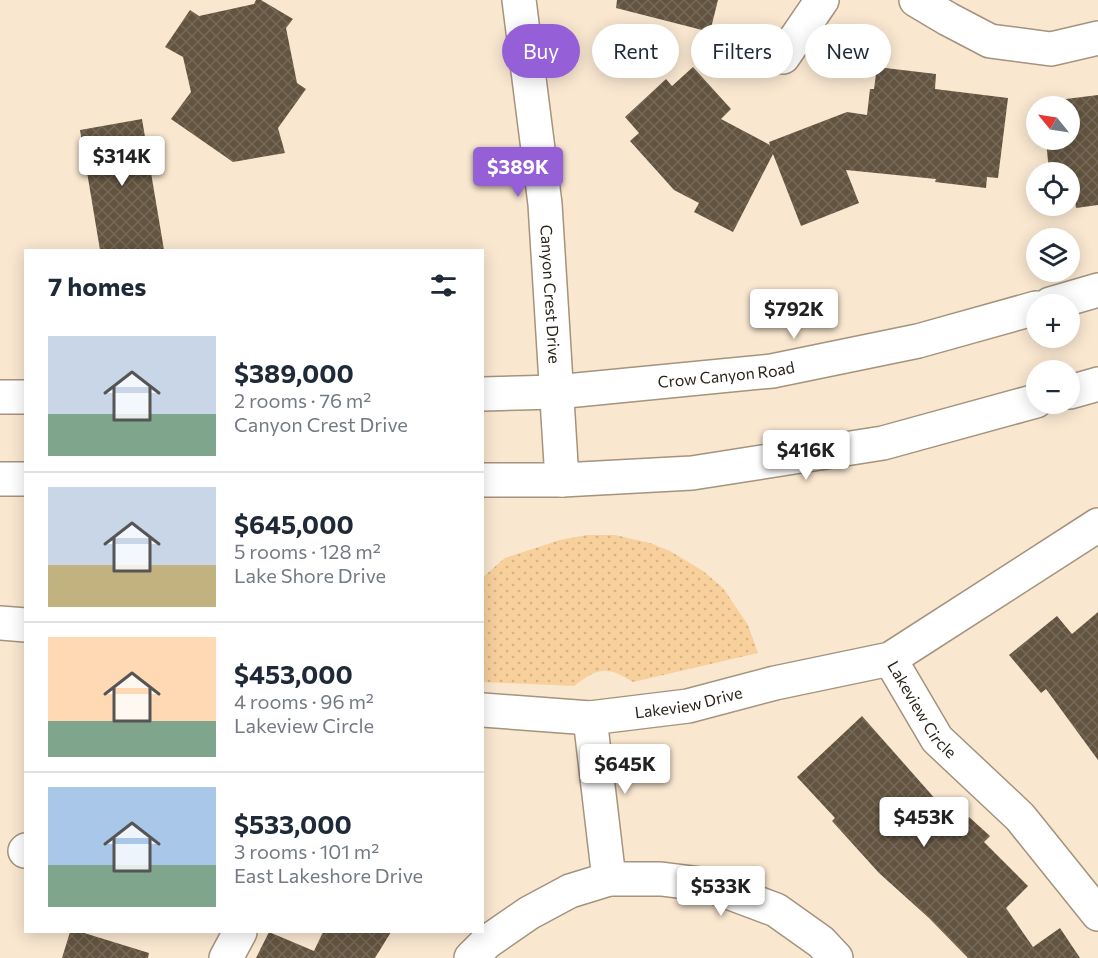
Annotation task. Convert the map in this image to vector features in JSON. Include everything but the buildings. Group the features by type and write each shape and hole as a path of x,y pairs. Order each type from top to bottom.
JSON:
{"street":[{"name":"Canyon Crest Drive","path":"519,0 545,204 562,480"},
{"path":"793,42 822,0"},
{"path":"916,0 948,20 990,41 1051,49 1098,38"},
{"path":"1080,295 1098,290"},
{"name":"Crow Canyon Road","path":"484,394 556,392 772,371 918,341 1026,312"},
{"path":"1080,389 1098,384"},
{"path":"0,397 24,397"},
{"path":"484,480 562,480 692,473 883,443 1026,404"},
{"path":"0,478 24,479"},
{"name":"Lakeview Circle","path":"1095,533 890,659 937,739 1020,817 1098,914"},
{"path":"0,623 24,625"},
{"name":"Lakeview Drive","path":"484,710 590,718 688,706 776,683 890,659"},
{"path":"590,718 609,879"},
{"path":"471,958 487,942 529,913 570,891 609,879 660,879 709,885 776,910 821,942 836,958"},
{"path":"226,958 239,933"}],"shaded area":[{"path":"587,535 615,535 650,543 670,551 703,571 723,588 748,625 758,653 633,682 616,673 603,671 590,675 574,686 484,682 484,576 505,558 560,540"}]}
